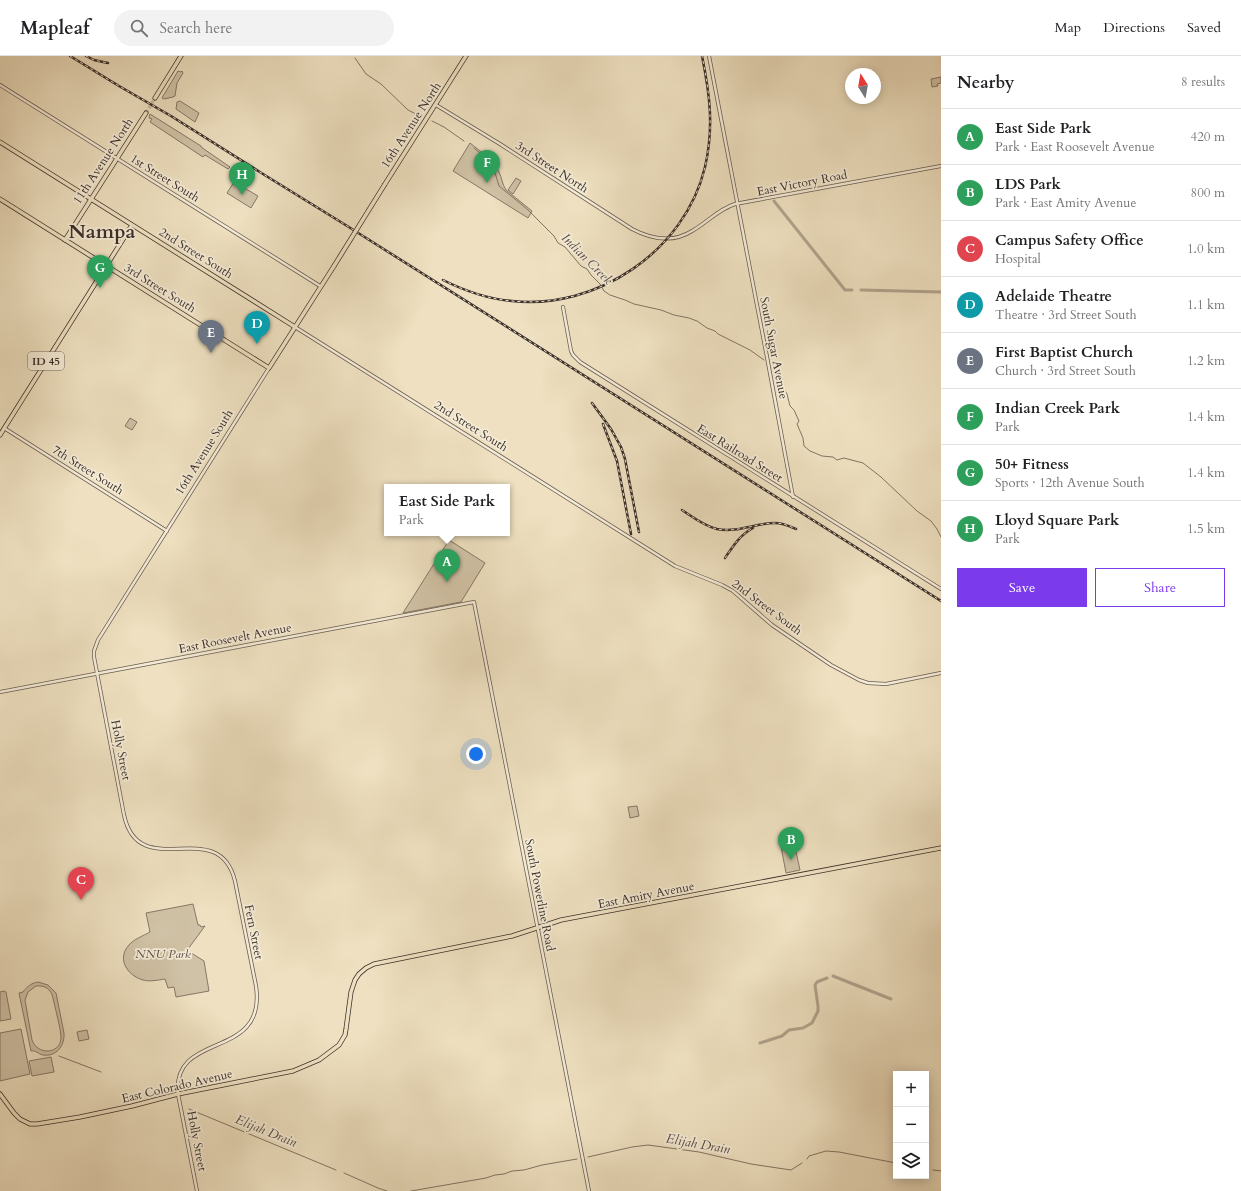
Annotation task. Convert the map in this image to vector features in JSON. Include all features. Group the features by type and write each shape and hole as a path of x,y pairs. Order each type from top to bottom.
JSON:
{"main road":[{"path":"155,98 181,56"},
{"name":"16th Avenue North","path":"334,266 466,56"},
{"name":"11th Avenue North","path":"64,240 146,114"},
{"name":"2nd Street South","path":"0,142 295,327"},
{"name":"3rd Street South","path":"0,199 269,368"},
{"path":"106,266 132,225"},
{"name":"ID 45","path":"0,435 2,427 106,266"},
{"name":"16th Avenue South","path":"269,368 334,266"},
{"name":"East Amity Avenue","path":"359,974 374,964 512,936 562,920 941,848"},
{"name":"East Colorado Avenue","path":"0,1094 20,1119 30,1124 37,1124 80,1117 178,1094 293,1071 319,1060 334,1050 342,1041 346,1028 351,992 355,980 359,974"}],"street":[{"name":"South Sugar Avenue","path":"709,56 793,497"},
{"name":"1st Street South","path":"0,85 320,286"},
{"name":"3rd Street North","path":"436,104 632,229 649,237 674,238"},
{"name":"East Victory Road","path":"674,238 693,231 719,211 737,204 941,166"},
{"name":"East Railroad Street","path":"563,307 571,351 580,362 941,589"},
{"name":"2nd Street South","path":"295,327 676,566 733,591 772,625 849,676 868,683 886,684 941,674"},
{"name":"16th Avenue South","path":"94,651 98,640 269,368"},
{"name":"7th Street South","path":"2,427 167,531"},
{"name":"East Roosevelt Avenue","path":"0,692 474,602"},
{"name":"South Powerline Road","path":"474,602 588,1191"},
{"name":"Holly Street","path":"94,651 128,830 144,845 156,849 204,848 219,854"},
{"name":"Fern Street","path":"219,854 231,868 235,881 257,993 256,1010 253,1017"},
{"name":"Holly Street","path":"197,1191 178,1094 179,1078 182,1068 190,1059 199,1053 244,1031 253,1017"}],"green space":[{"path":"178,71 182,71 183,73 177,83 175,96 164,99 162,98"},
{"path":"941,77 941,83 937,84 938,86 932,87 931,79"},
{"path":"180,101 199,113 195,122 176,109 177,102"},
{"path":"150,114 201,146 230,167 228,169 205,155 203,157 150,122 152,119 149,118"},
{"path":"470,143 493,163 499,172 506,190 532,211 528,218 453,171"},
{"path":"516,178 521,181 513,194 508,190"},
{"path":"234,182 258,196 251,208 227,193"},
{"path":"130,418 137,422 132,430 125,426"},
{"path":"449,540 485,563 461,602 403,613"},
{"path":"637,806 639,816 630,818 628,807"},
{"path":"792,833 800,870 786,873 779,836"},
{"name":"NNU Park","path":"193,904 198,925 201,927 205,926 188,951 204,961 209,991 176,997 174,987 168,988 165,979 146,981 133,975 129,971 124,961 125,950 136,939 150,932 146,913"},
{"path":"38,982 48,985 56,993 64,1033 63,1042 59,1050 48,1055 31,1051 19,993","holes":["36,986 45,987 51,992 61,1034 60,1044 57,1048 48,1051 38,1048 32,1040 25,1000 28,992"]},
{"path":"0,992 6,992 11,1019 0,1021"},
{"path":"21,1029 30,1074 0,1081 0,1033"},
{"path":"87,1030 89,1039 79,1041 77,1032"},
{"path":"51,1057 54,1072 32,1076 29,1061"}],"waterway":[{"name":"Indian Creek","path":"355,58 366,74 381,84 408,110 420,116"},
{"name":"Indian Creek","path":"432,121 444,127 464,141"},
{"name":"Indian Creek","path":"474,148 492,165 499,186 527,209 554,236 558,243 565,247 581,266 587,269 604,291 610,295 634,304 661,310 697,321 707,328 750,350 764,360"},
{"path":"774,201 845,290 852,290"},
{"path":"861,290 941,292"},
{"name":"Indian Creek","path":"775,365 782,378 782,386 787,394 790,406 794,410 799,421 797,424 803,438 804,446 810,451 822,456 833,457 837,460 844,458 863,463 881,477 917,511 931,521 941,537"},
{"path":"833,976 891,999"},
{"path":"760,1043 782,1036 789,1030 803,1028 812,1023 818,1011 815,985 817,982 827,978"},
{"name":"Elijah Drain","path":"59,1056 101,1072"},
{"name":"Elijah Drain","path":"189,1109 336,1170"},
{"name":"Elijah Drain","path":"588,1157 648,1145 699,1152 751,1164 791,1170 802,1163"},
{"name":"Elijah Drain","path":"807,1159 809,1156 826,1151 893,1162"},
{"name":"Elijah Drain","path":"411,1191 486,1178 512,1171 577,1159"},
{"name":"Elijah Drain","path":"933,1170 941,1171"},
{"name":"Elijah Drain","path":"344,1173 387,1191"}],"tunnel":[{"path":"146,113 155,98"}],"railway":[{"path":"70,56 171,116 344,224 941,601"},
{"path":"86,56 94,60 108,63"},
{"path":"443,280 468,291 494,298 512,301 544,301 575,296 605,285 633,269 658,249 678,225 694,197 705,167 708,153 710,112 702,56"},
{"path":"592,403 611,429 621,447 625,459 639,532"},
{"path":"603,424 617,461 631,534"},
{"path":"682,510 703,524 717,529 732,530 768,523 783,524 796,529"},
{"path":"725,558 741,537 753,528"}],"place":[{"name":"Indian Creek Park","path":"487,183"},
{"name":"Lloyd Square Park","path":"242,195"},
{"name":"50+ Fitness","path":"100,288"},
{"name":"Adelaide Theatre","path":"257,344"},
{"name":"First Baptist Church","path":"211,353"},
{"name":"East Side Park","path":"447,582"},
{"name":"LDS Park","path":"791,860"},
{"name":"Campus Safety Office","path":"81,900"}],"district":[{"name":"Nampa","path":"102,231"}]}
